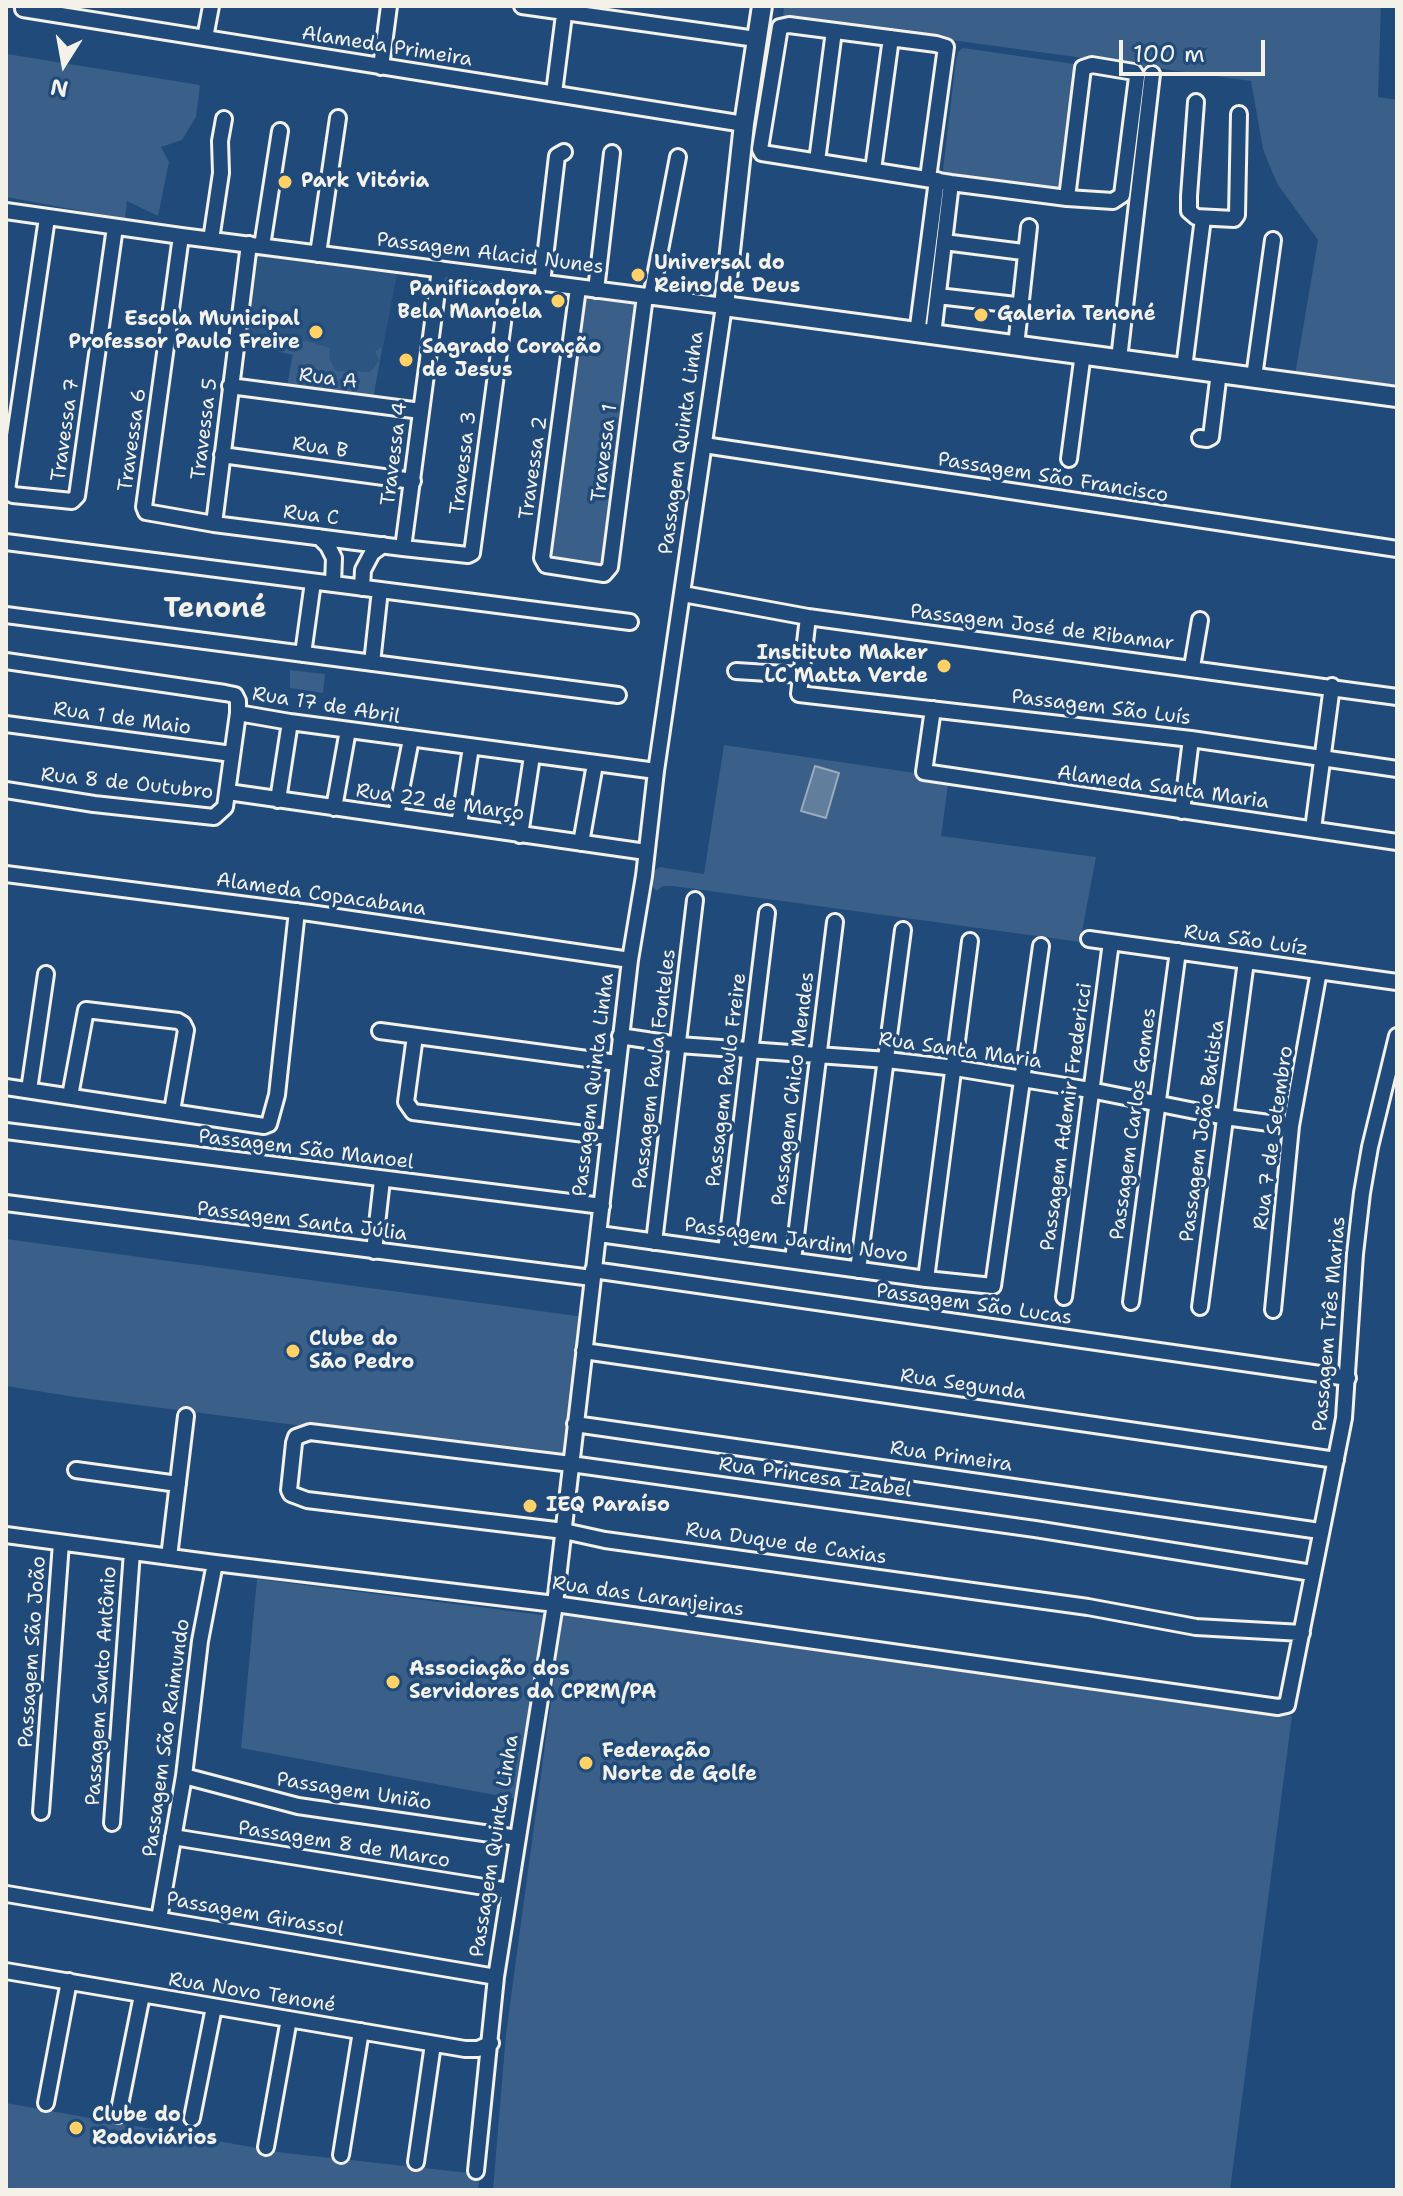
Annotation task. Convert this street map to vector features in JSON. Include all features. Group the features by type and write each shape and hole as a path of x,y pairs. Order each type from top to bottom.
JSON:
{"main road":[{"name":"Passagem Quinta Linha","path":"724,306 744,124 762,6"},
{"name":"Passagem Alacid Nunes","path":"724,306 1397,397"}],"street":[{"path":"205,38 211,6"},
{"path":"381,67 389,6"},
{"path":"522,6 565,9 756,39"},
{"name":"Alameda Primeira","path":"23,9 744,124"},
{"path":"554,93 565,9"},
{"path":"925,334 939,180 947,49 936,44 891,38 789,25 780,27 760,149 763,153 939,180 1067,198 1113,201 1122,195 1137,77 1134,72 1092,65 1083,68 1067,198"},
{"path":"817,161 834,31"},
{"path":"873,170 891,38"},
{"path":"1119,359 1152,74"},
{"path":"1196,102 1189,211 1203,218 1234,219 1237,215 1239,114"},
{"path":"318,254 338,118"},
{"path":"211,240 221,173 220,141 224,119"},
{"name":"Travessa 5","path":"214,524 230,386 280,131"},
{"path":"542,283 557,156 564,152"},
{"path":"596,290 612,153"},
{"name":"Travessa 1","path":"610,567 648,296 678,157"},
{"path":"925,334 938,296 944,242 939,180"},
{"name":"Passagem Alacid Nunes","path":"6,211 724,306"},
{"path":"7,490 47,218"},
{"path":"1184,368 1203,218"},
{"name":"Travessa 7","path":"7,490 13,495 72,501 77,496 115,227"},
{"path":"1016,346 1029,227"},
{"name":"Travessa 6","path":"181,236 144,507 151,515 214,524"},
{"path":"1254,377 1273,240"},
{"path":"944,242 1023,252"},
{"name":"Travessa 4","path":"403,548 440,269"},
{"name":"Travessa 3","path":"468,555 472,553 509,278"},
{"name":"Travessa 2","path":"578,288 542,558 546,565 604,574 610,567"},
{"path":"938,296 1016,305"},
{"name":"Passagem Quinta Linha","path":"476,2171 496,1977 555,1604 630,960 724,306"},
{"path":"1069,459 1083,353"},
{"path":"1200,438 1211,437 1219,372"},
{"name":"Rua A","path":"230,386 421,411"},
{"name":"Passagem São Francisco","path":"704,445 1397,549"},
{"name":"Rua B","path":"222,455 413,481"},
{"name":"Rua C","path":"214,524 468,555"},
{"path":"319,537 334,558 333,584"},
{"path":"6,542 630,622"},
{"path":"362,588 363,570 372,553 383,545"},
{"path":"303,654 313,582"},
{"path":"372,663 380,590"},
{"name":"Passagem José de Ribamar","path":"683,594 808,617 1397,697"},
{"path":"6,615 618,695"},
{"path":"736,671 801,675 808,617"},
{"path":"1192,667 1200,620"},
{"name":"Rua 17 de Abril","path":"6,661 235,695 238,713 290,722 656,771"},
{"name":"Passagem São Luís","path":"801,675 799,694 1191,739 1397,769"},
{"path":"1313,829 1332,686"},
{"name":"Alameda Santa Maria","path":"933,709 924,772 1397,842"},
{"path":"228,792 238,713"},
{"path":"278,800 290,722"},
{"name":"Rua 1 de Maio","path":"6,724 232,754"},
{"path":"334,808 348,730"},
{"path":"396,816 411,739"},
{"path":"1182,811 1191,739"},
{"path":"459,825 471,747"},
{"path":"520,835 532,756"},
{"path":"581,843 595,764"},
{"name":"Rua 8 de Outubro","path":"6,790 94,804 214,817 225,807 228,792"},
{"name":"Rua 22 de Março","path":"228,792 646,852"},
{"name":"Alameda Copacabana","path":"6,874 297,911 630,960"},
{"name":"Passagem Paula Fonteles","path":"654,1242 695,900"},
{"path":"6,1087 264,1126 272,1120 297,911"},
{"name":"Passagem Paulo Freire","path":"726,1251 767,913"},
{"name":"Passagem Chico Mendes","path":"793,1260 835,922"},
{"path":"858,1270 903,930"},
{"name":"Rua São Luíz","path":"1089,939 1397,982"},
{"path":"926,1279 970,941"},
{"name":"Passagem Ademir Fredericci","path":"1064,1297 1111,942"},
{"path":"1023,1079 1041,946"},
{"name":"Passagem Carlos Gomes","path":"1131,1302 1178,951"},
{"name":"Passagem João Batista","path":"1200,1307 1246,961"},
{"name":"Rua 7 de Setembro","path":"1273,1310 1291,1126 1319,971"},
{"path":"29,1090 46,974"},
{"path":"70,1096 86,1010 178,1021 186,1030 172,1111"},
{"path":"380,1031 617,1063"},
{"path":"415,1036 406,1102 413,1112 608,1137"},
{"name":"Rua Santa Maria","path":"620,1036 679,1045 955,1068 1291,1126"},
{"name":"Passagem Três Marias","path":"1283,1706 1289,1704 1336,1460 1348,1378 1362,1193 1370,1147 1390,1096 1397,1036"},
{"name":"Passagem Jardim Novo","path":"599,1234 989,1287 995,1283 1023,1079"},
{"name":"Passagem São Manoel","path":"6,1131 602,1206"},
{"path":"374,1251 382,1180"},
{"name":"Passagem Santa Júlia","path":"6,1203 374,1251 593,1274"},
{"name":"Passagem São Lucas","path":"593,1274 1348,1378"},
{"name":"Rua Segunda","path":"584,1351 1336,1460"},
{"path":"169,1557 186,1416"},
{"name":"Rua Primeira","path":"575,1424 1320,1531"},
{"name":"Rua Princesa Izabel","path":"310,1432 571,1464 1035,1529 1312,1573"},
{"name":"Rua Duque de Caxias","path":"310,1432 296,1437 294,1443 289,1490 297,1497 564,1531 605,1540 1088,1607 1196,1627 1302,1633"},
{"path":"76,1470 178,1484"},
{"name":"Rua das Laranjeiras","path":"6,1535 555,1604 1283,1706"},
{"name":"Passagem São João","path":"41,1812 61,1543"},
{"name":"Passagem Santo Antônio","path":"112,1823 132,1552"},
{"name":"Passagem São Raimundo","path":"159,1919 184,1776 200,1641 215,1563"},
{"name":"Passagem União","path":"184,1776 298,1806 518,1838"},
{"name":"Passagem 8 de Marco","path":"173,1837 509,1891"},
{"name":"Passagem Girassol","path":"7,1894 496,1977"},
{"name":"Rua Novo Tenoné","path":"6,1971 433,2044 478,2049 491,2043"},
{"path":"46,2103 69,1981"},
{"path":"118,2115 142,1995"},
{"path":"192,2118 214,2007"},
{"path":"266,2147 289,2019"},
{"path":"341,2155 361,2031"},
{"path":"416,2162 433,2044"}],"shaded area":[{"path":"784,6 1381,6 1378,97 1397,100 1397,387 1295,375 1318,240 1278,185 1270,167 1263,149 1251,81 783,17"},
{"path":"963,48 1081,65 1062,190 953,176 943,170 956,60"},
{"path":"7,54 200,85 196,117 182,140 161,147 169,162 158,216 127,201 125,219 6,197"},
{"name":"Escola Municipal Professor Paulo Freire","path":"258,255 397,274 373,399 287,387 292,354 245,345"},
{"path":"584,295 643,302 605,571 550,563"},
{"path":"275,328 291,342 306,341 330,348 329,358 336,371 370,372 379,361 375,351 382,347 373,399 287,387 293,355 279,352 281,341 274,339"},
{"path":"290,670 325,674 323,693 290,688"},
{"path":"724,745 949,778 941,836 1096,857 1080,942 673,886 663,886 656,891 645,876 660,867 704,874"},
{"path":"815,766 839,773 826,818 801,811"},
{"name":"Clube do São Pedro","path":"6,1239 585,1317 564,1459 6,1386"},
{"name":"Associação dos Servidores da CPRM/PA","path":"257,1579 550,1616 522,1800 241,1748"},
{"path":"564,1604 1292,1716 1230,2190 493,2190 506,2034"},
{"name":"Clube do Rodoviários","path":"6,2103 285,2153 480,2174 478,2190 6,2190"}],"place":[{"name":"Park Vitória","path":"285,182"},
{"name":"Universal do Reino de Deus","path":"638,275"},
{"name":"Panificadora Bela Manoela","path":"558,301"},
{"name":"Galeria Tenoné","path":"981,315"},
{"name":"Escola Municipal Professor Paulo Freire","path":"316,332"},
{"name":"Sagrado Coração de Jesus","path":"406,360"},
{"name":"Instituto Maker LC Matta Verde","path":"944,666"},
{"name":"Clube do São Pedro","path":"293,1351"},
{"name":"IEQ Paraíso","path":"530,1506"},
{"name":"Associação dos Servidores da CPRM/PA","path":"393,1682"},
{"name":"Federação Norte de Golfe","path":"586,1763"},
{"name":"Clube do Rodoviários","path":"76,2128"}],"district":[{"name":"Tenoné","path":"215,610"}]}
